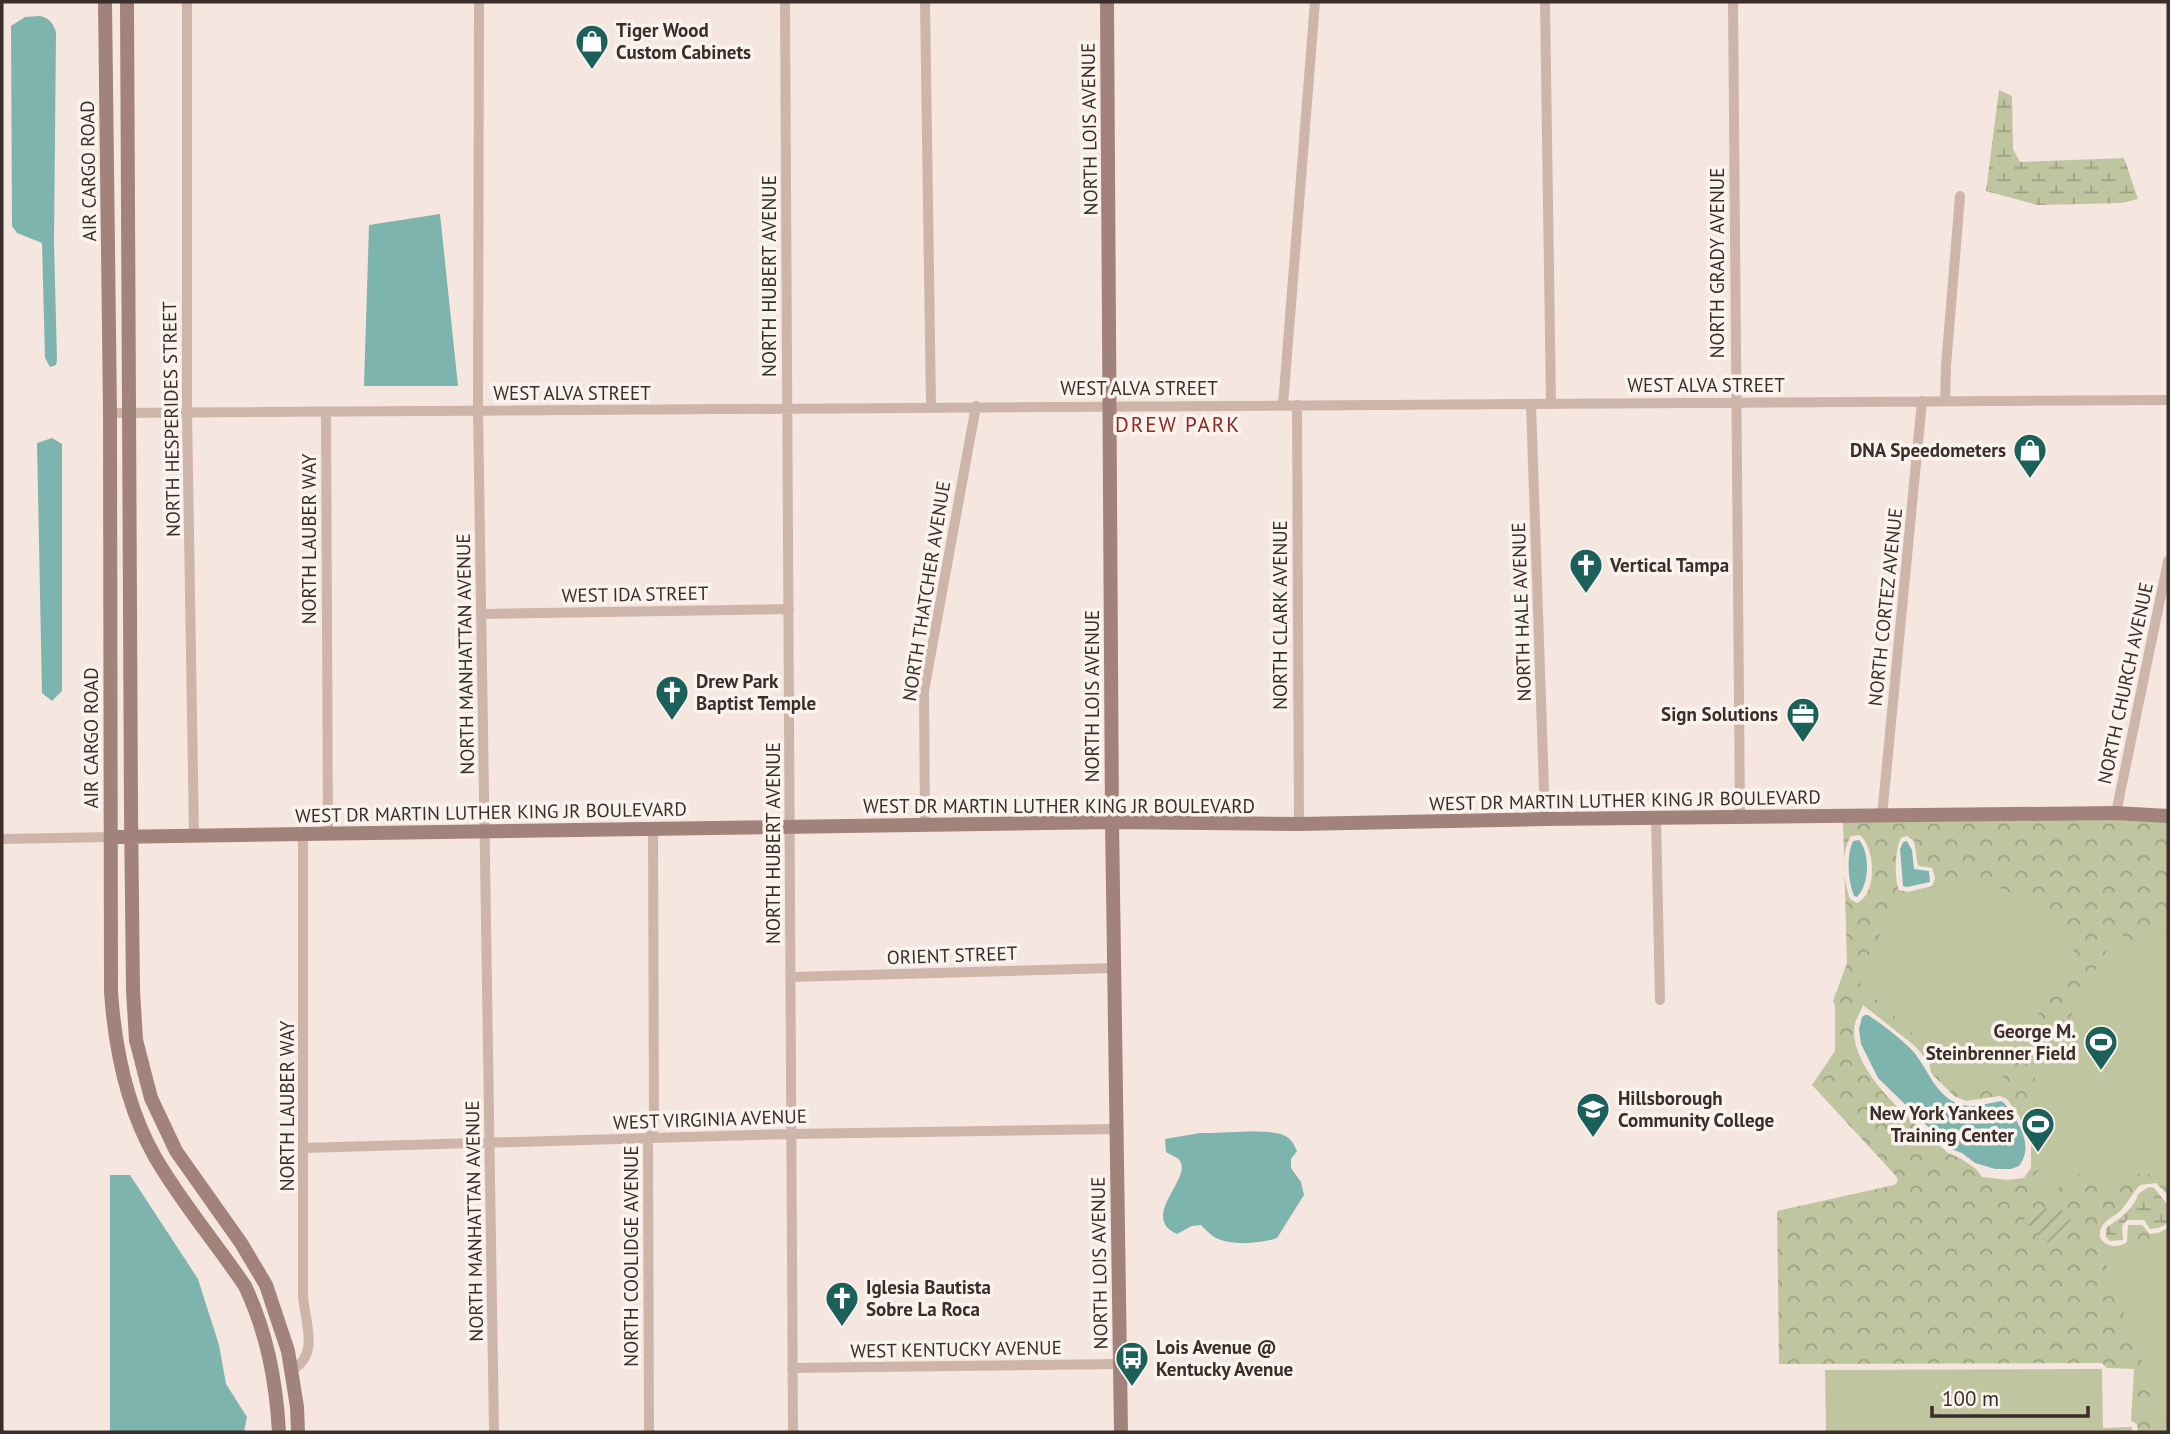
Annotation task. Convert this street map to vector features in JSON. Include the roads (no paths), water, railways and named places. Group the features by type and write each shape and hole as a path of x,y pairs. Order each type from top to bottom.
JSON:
{"street":[{"name":"AIR CARGO ROAD","path":"105,2 110,413 111,992 114,1030 131,1104 155,1156 245,1286 254,1305 271,1357 279,1432"},
{"name":"AIR CARGO ROAD","path":"127,2 131,837 135,1040 158,1116 176,1151 241,1243 266,1285 281,1326 292,1370 298,1432"},
{"name":"NORTH HESPERIDES STREET","path":"187,2 187,412 194,836"},
{"name":"NORTH MANHATTAN AVENUE","path":"479,2 478,410 494,1432"},
{"name":"NORTH HUBERT AVENUE","path":"785,2 793,1432"},
{"path":"925,2 932,406"},
{"name":"NORTH LOIS AVENUE","path":"1107,2 1112,822 1121,1432"},
{"path":"1283,405 1315,2"},
{"path":"1545,2 1551,404"},
{"name":"NORTH GRADY AVENUE","path":"1733,2 1740,817"},
{"path":"1945,401 1960,196"},
{"name":"WEST ALVA STREET","path":"110,413 2168,400"},
{"name":"NORTH CORTEZ AVENUE","path":"1882,816 1922,401"},
{"name":"NORTH HALE AVENUE","path":"1531,404 1545,819"},
{"name":"NORTH CLARK AVENUE","path":"1297,405 1298,824"},
{"name":"NORTH THATCHER AVENUE","path":"925,825 924,691 976,406"},
{"name":"NORTH LAUBER WAY","path":"326,412 328,833"},
{"name":"NORTH CHURCH AVENUE","path":"2116,813 2168,561"},
{"name":"WEST IDA STREET","path":"482,614 789,610"},
{"name":"WEST DR MARTIN LUTHER KING JR BOULEVARD","path":"2116,813 2168,808"},
{"name":"WEST DR MARTIN LUTHER KING JR BOULEVARD","path":"2,839 1112,822 1298,824 2116,813 2168,816"},
{"path":"1656,818 1660,1000"},
{"name":"NORTH COOLIDGE AVENUE","path":"649,1432 648,1139 654,1128 653,830"},
{"name":"NORTH LAUBER WAY","path":"292,1370 303,1364 309,1342 303,1296 303,834"},
{"name":"ORIENT STREET","path":"791,977 1114,968"},
{"name":"WEST VIRGINIA AVENUE","path":"304,1148 791,1134 1116,1129"},
{"name":"WEST KENTUCKY AVENUE","path":"792,1368 1120,1364"}],"water":[{"path":"40,16 50,21 56,32 54,243 57,360 56,365 50,367 45,358 42,243 17,233 12,226 11,26 25,17"},
{"path":"440,214 458,386 364,386 369,225"},
{"path":"52,438 62,444 62,691 52,701 42,693 37,443"},
{"path":"1859,840 1865,853 1867,869 1864,885 1857,897 1854,896 1850,883 1849,861 1853,841"},
{"path":"1907,841 1912,850 1914,869 1929,871 1930,882 1903,886 1900,849 1903,842"},
{"path":"1865,1015 1885,1027 1911,1049 1945,1096 1967,1106 2001,1101 2004,1103 2023,1133 2025,1150 2019,1166 1995,1169 1975,1163 1951,1149 1878,1078 1861,1044 1859,1029"},
{"path":"1266,1132 1283,1135 1292,1142 1297,1151 1291,1159 1291,1168 1301,1182 1304,1195 1277,1238 1263,1242 1236,1243 1214,1237 1201,1225 1192,1226 1177,1234 1167,1227 1163,1218 1164,1208 1182,1169 1180,1161 1166,1152 1165,1139 1200,1133"},
{"path":"110,1175 130,1175 198,1279 219,1345 226,1384 247,1417 244,1432 110,1432"}],"place":[{"name":"Tiger Wood Custom Cabinets","path":"592,71"},
{"name":"DNA Speedometers","path":"2030,480"},
{"name":"Vertical Tampa","path":"1586,595"},
{"name":"Drew Park Baptist Temple","path":"672,722"},
{"name":"Sign Solutions","path":"1803,744"},
{"name":"George M. Steinbrenner Field","path":"2101,1072"},
{"name":"Hillsborough Community College","path":"1593,1139"},
{"name":"New York Yankees Training Center","path":"2038,1154"},
{"name":"Iglesia Bautista Sobre La Roca","path":"842,1328"},
{"name":"Lois Avenue @ Kentucky Avenue","path":"1132,1388"}],"district":[{"name":"DREW PARK","path":"1178,425"}]}
